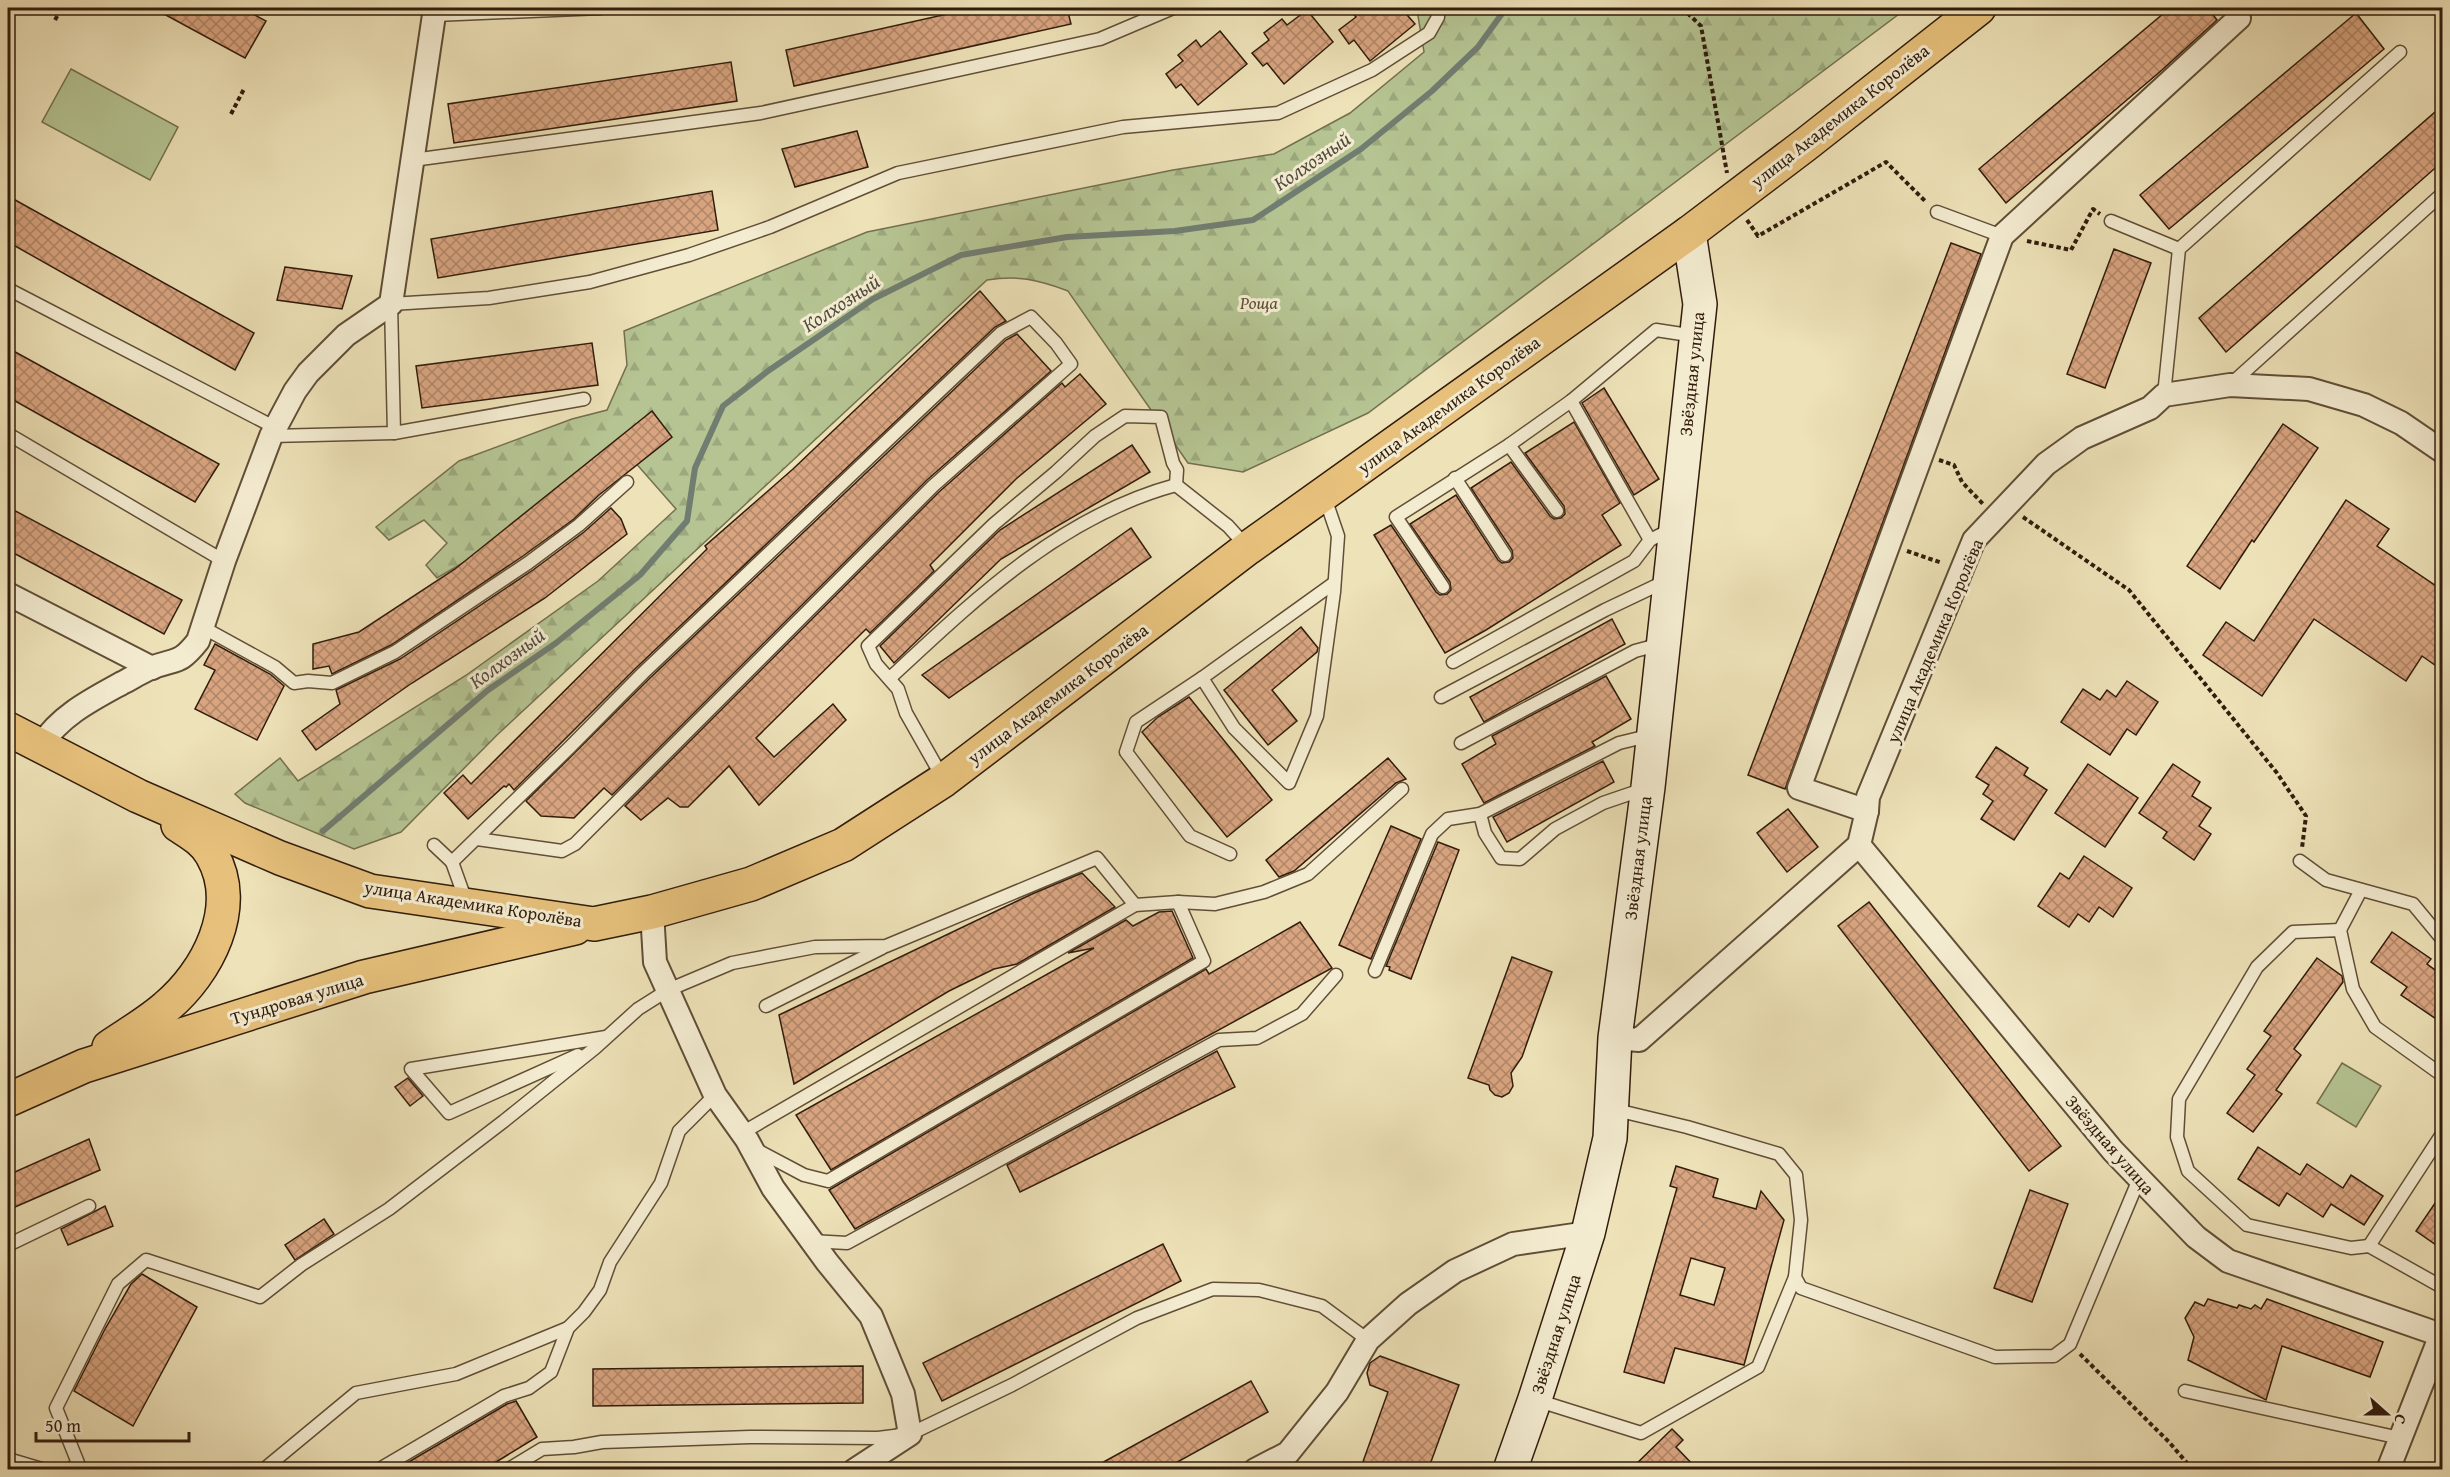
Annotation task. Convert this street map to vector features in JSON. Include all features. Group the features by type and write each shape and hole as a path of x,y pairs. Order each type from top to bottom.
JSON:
{"main road":[{"name":"улица Академика Королёва","path":"8,729 138,795 280,858 370,891 594,924 652,912 751,884 843,845 944,780 1248,548 1689,233 1979,8"},
{"path":"84,1066 167,1007 187,986 204,962 221,922 222,885 212,855 201,841 138,795"},
{"name":"Тундровая улица","path":"8,1100 84,1066 364,977 594,924"}],"street":[{"path":"41,745 51,730 81,704 152,668 182,658 198,640 204,628 224,561 274,432 295,391 308,373 346,335 391,304 435,11"},
{"path":"1867,811 1799,788 2002,236 2239,18"},
{"name":"Звёздная улица","path":"1510,1470 1588,1233 1610,1138 1615,1038 1648,787 1670,579 1663,534 1700,304 1689,233"},
{"name":"улица Академика Королёва","path":"1859,845 1868,797 1974,540 2046,464 2082,438 2150,408 2164,395 2230,385 2309,389 2364,405 2401,423 2442,450"},
{"path":"8,594 152,668"},
{"path":"1615,1038 1639,1040 1859,845"},
{"name":"Звёздная улица","path":"1859,845 2139,1179 2196,1237 2228,1261 2441,1333"},
{"path":"652,912 655,962 715,1095 746,1140 773,1188 871,1316 903,1394 910,1434 855,1470"},
{"path":"1255,1470 1287,1453 1337,1392 1368,1340 1408,1304 1455,1271 1513,1244 1588,1233"},
{"path":"2388,1470 2441,1333"}],"lane":[{"path":"435,11 601,8"},
{"path":"413,160 761,113 1100,39 1173,8"},
{"path":"394,433 391,304 489,298 590,282 689,255 770,227 898,173 1123,127 1278,113 1382,64 1429,33 1438,17 1436,8"},
{"path":"2164,395 2179,249 2400,52"},
{"path":"2230,385 2442,194"},
{"path":"1936,212 2002,236"},
{"path":"2111,221 2179,249"},
{"path":"8,289 274,432 394,433 584,399"},
{"path":"452,862 643,673 1001,333 1031,318 1056,343 1071,364 933,486 575,844 562,851 477,839"},
{"path":"1443,587 1396,517 1509,445 1571,401 1656,330 1696,336"},
{"path":"1453,662 1634,561 1663,534 1571,401"},
{"path":"944,780 906,713 898,689 876,664 868,646 994,524 1095,436 1125,416 1161,417 1173,463 1177,470 1176,485"},
{"path":"8,434 224,561"},
{"path":"1509,445 1557,510"},
{"path":"1455,478 1505,555"},
{"path":"204,628 275,667 294,683 308,681 332,683 395,652 528,563 579,525 627,482"},
{"path":"1176,485 1228,526 1248,548"},
{"path":"890,678 980,597 1045,545 1142,494 1176,485"},
{"path":"1202,678 1234,728 1289,783 1317,716 1334,583 1338,536 1324,494"},
{"path":"1441,697 1605,610 1670,579"},
{"path":"1230,854 1190,836 1126,752 1136,722 1202,678 1334,583"},
{"path":"1461,743 1635,651 1663,644"},
{"path":"1375,971 1432,834 1448,819 1479,814 1619,743 1653,734"},
{"path":"1479,814 1485,833 1500,858 1520,859 1556,829 1603,803 1648,787"},
{"path":"1178,902 1204,961 828,1181 804,1175 746,1140 1135,905 1178,902 1215,904 1264,892 1308,873 1402,789"},
{"path":"434,845 452,862 468,905"},
{"path":"765,1006 886,946 1096,858 1135,905"},
{"path":"2300,861 2326,880 2413,904 2442,939"},
{"path":"2361,890 2340,930 2353,989 2375,1027 2442,1075"},
{"path":"2340,930 2293,932 2258,967 2179,1099 2177,1137 2188,1171 2247,1225 2351,1248 2369,1246 2442,1287"},
{"path":"78,1467 56,1408 118,1284 147,1260 260,1297 301,1266 389,1209 595,1048 638,1009 668,990 732,963 815,947 886,946"},
{"path":"812,1241 847,1243 1219,1040 1257,1038 1302,1014 1336,975"},
{"path":"595,1048 448,1113 411,1069 607,1037"},
{"path":"263,1470 356,1393 456,1374 568,1328 584,1312 600,1290 610,1262 661,1183 680,1131 715,1095"},
{"path":"1535,1399 1641,1433 1758,1366 1795,1276 1801,1220 1796,1175 1779,1154 1687,1127 1612,1109"},
{"path":"2369,1246 2442,1134"},
{"path":"1795,1276 1801,1288 1995,1357 2054,1356 2070,1344 2139,1179"},
{"path":"8,1245 89,1206"},
{"path":"507,1470 542,1449 602,1442 750,1437 878,1438 910,1434 1012,1385 1137,1318 1213,1290 1259,1290 1322,1306 1368,1340"},
{"path":"378,1470 504,1396 529,1388 551,1372 568,1328"},
{"path":"2185,1391 2400,1438"},
{"path":"8,1460 45,1470"}],"path":[{"path":"55,20 62,8"},
{"path":"1682,8 1701,26 1732,200 1758,236 1886,162 1936,212"},
{"path":"231,114 244,89"},
{"path":"2002,236 2071,250 2092,209 2111,221"},
{"path":"1932,457 1954,465 1962,482 1984,504 2007,505 2129,590 2277,773 2306,816 2300,861"},
{"path":"1889,545 1963,570"},
{"path":"2070,1344 2169,1442 2193,1470"}],"green space":[{"name":"Роща","path":"1414,8 1907,8 1368,413 1243,472 1188,463 1068,291 1029,280 1009,278 987,280 497,735 401,832 354,849 245,803 235,794 280,758 298,781 465,676 598,581 676,509 619,444 478,554 437,578 426,565 447,543 424,520 389,540 376,527 459,461 572,419 607,410 627,365 624,331 867,232 1173,170 1274,154 1350,113 1424,52 1417,10"},
{"path":"71,69 178,127 150,180 42,122"},
{"path":"2342,1063 2381,1086 2356,1127 2317,1103"}],"building":[{"path":"153,8 242,8 266,21 245,58"},
{"path":"974,8 1067,8 1071,24 794,86 786,50"},
{"path":"1348,8 1401,8 1415,24 1370,61 1354,40 1349,44 1339,30 1356,17"},
{"path":"2170,8 2208,8 2217,20 2006,203 1979,169"},
{"path":"1307,10 1333,42 1284,84 1267,63 1263,66 1252,53 1269,40 1264,33 1282,19 1287,25"},
{"path":"2356,13 2384,49 2169,229 2140,195"},
{"path":"1220,31 1247,64 1198,105 1181,84 1176,88 1166,74 1183,61 1178,55 1196,40 1201,47"},
{"path":"731,62 737,101 454,143 448,104"},
{"path":"2442,106 2442,162 2226,352 2199,318"},
{"path":"857,131 868,167 795,187 782,149"},
{"path":"712,191 718,230 438,278 431,239"},
{"path":"8,196 254,333 235,370 8,242"},
{"path":"1951,243 1981,254 1785,789 1748,775"},
{"path":"2114,249 2151,263 2105,388 2067,374"},
{"path":"285,267 352,276 342,309 277,300"},
{"path":"980,291 1006,321 995,327 637,667 514,790 509,784 504,786 468,819 444,793 463,775 471,784 707,549 705,546 793,469"},
{"path":"1017,334 1051,371 927,480 612,795 604,788 574,818 541,816 526,801 649,679 1006,340"},
{"path":"592,343 598,385 422,408 416,366"},
{"path":"8,348 219,464 195,502 8,397"},
{"path":"1080,374 1106,404 1016,479 930,565 934,571 870,633 866,629 756,738 774,757 833,704 846,720 759,805 729,766 688,807 680,807 668,798 641,820 625,806 939,492 1062,383 1065,387"},
{"path":"1604,388 1659,479 1634,495 1582,403"},
{"path":"652,411 672,437 599,495 574,519 391,645 332,674 329,666 313,669 313,644 359,632 455,569"},
{"path":"1574,422 1620,503 1602,515 1621,545 1486,630 1445,653 1374,535 1391,525 1436,592 1440,595 1447,594 1451,590 1450,582 1410,524 1456,495 1498,560 1502,563 1509,562 1513,558 1512,550 1471,488 1511,462 1550,516 1554,519 1561,518 1565,514 1564,506 1525,453"},
{"path":"2283,424 2318,448 2220,589 2187,566"},
{"path":"1132,445 1150,472 1001,559 894,663 880,646 1000,530"},
{"path":"2346,500 2389,529 2377,546 2442,590 2442,637 2436,647 2442,651 2442,670 2422,656 2406,681 2314,619 2262,696 2203,655 2226,622 2254,641"},
{"path":"8,507 182,600 164,634 8,550"},
{"path":"611,508 621,519 627,534 545,598 412,683 316,750 302,731 340,704 336,690 400,659 533,570 584,532"},
{"path":"1131,528 1151,557 949,698 922,675"},
{"path":"1612,619 1625,644 1484,722 1470,697"},
{"path":"1301,627 1318,648 1317,652 1272,690 1297,721 1268,745 1224,690"},
{"path":"215,644 270,674 284,686 257,740 195,709 215,670 204,665"},
{"path":"1606,676 1631,719 1592,742 1595,746 1484,803 1462,764 1496,744 1492,736"},
{"path":"2127,681 2158,702 2136,735 2127,729 2110,755 2061,722 2083,689 2100,700 2107,690 2116,697"},
{"path":"1189,697 1272,800 1227,837 1142,732 1158,717"},
{"path":"1996,747 2028,768 2024,775 2047,790 2014,840 1981,819 1993,801 1983,794 1989,785 1976,777"},
{"path":"1388,758 1406,779 1396,783 1294,871 1279,877 1266,860"},
{"path":"1603,761 1614,782 1507,842 1493,817"},
{"path":"2088,764 2138,798 2105,847 2055,813"},
{"path":"2173,764 2200,782 2192,796 2211,808 2199,826 2211,834 2194,860 2163,838 2167,832 2139,813"},
{"path":"1788,809 1818,847 1787,872 1757,833"},
{"path":"1391,826 1421,839 1371,959 1339,945"},
{"path":"1438,842 1459,850 1411,979 1389,970 1390,967 1386,966"},
{"path":"2084,856 2132,888 2113,917 2099,907 2089,922 2078,914 2069,927 2038,906 2060,873 2069,879"},
{"path":"1082,873 1115,907 1017,964 994,969 949,991 794,1084 779,1015 1032,894"},
{"path":"1869,902 2061,1146 2029,1171 1838,926"},
{"path":"1172,911 1193,958 831,1170 796,1115 1094,948 1068,953 1126,920 1133,926 1159,912"},
{"path":"1300,922 1332,968 855,1229 829,1190 1206,969 1209,974"},
{"path":"2392,932 2431,959 2427,964 2442,975 2442,1023 2401,995 2407,987 2371,962"},
{"path":"1512,957 1552,972 1522,1057 1511,1073 1513,1086 1509,1093 1502,1097 1495,1095 1489,1085 1468,1078"},
{"path":"2317,958 2342,976 2343,982 2294,1049 2301,1055 2276,1090 2282,1094 2253,1132 2227,1113 2255,1075 2247,1069 2271,1036 2264,1031"},
{"path":"1217,1051 1235,1087 1020,1192 1007,1165"},
{"path":"408,1078 423,1096 410,1106 395,1087"},
{"path":"89,1139 100,1170 8,1210 8,1175"},
{"path":"2258,1147 2300,1175 2307,1164 2343,1188 2351,1175 2383,1196 2364,1225 2331,1204 2323,1217 2287,1193 2279,1206 2238,1179"},
{"path":"1676,1166 1718,1179 1713,1197 1756,1209 1761,1191 1784,1220 1744,1365 1675,1348 1664,1383 1624,1372 1677,1188 1670,1186","holes":["1691,1258 1725,1268 1714,1305 1680,1295"]},
{"path":"2030,1190 2068,1204 2032,1302 1994,1288"},
{"path":"2442,1193 2442,1249 2416,1231"},
{"path":"105,1206 113,1226 68,1245 61,1229"},
{"path":"324,1219 334,1234 295,1260 285,1245"},
{"path":"1163,1244 1181,1281 942,1401 923,1363"},
{"path":"142,1274 197,1307 133,1426 74,1391 131,1284"},
{"path":"2208,1299 2237,1308 2239,1305 2251,1309 2255,1305 2261,1309 2267,1299 2383,1342 2370,1377 2282,1346 2266,1400 2188,1360 2194,1337 2185,1318 2195,1302 2204,1306"},
{"path":"1380,1356 1459,1385 1428,1470 1360,1470 1388,1392 1370,1385 1367,1373 1370,1363"},
{"path":"863,1366 863,1403 593,1406 593,1369"},
{"path":"1251,1381 1268,1412 1163,1470 1089,1470"},
{"path":"516,1401 537,1437 483,1470 395,1470 507,1404"},
{"path":"1672,1429 1683,1440 1676,1447 1698,1470 1630,1470"}],"waterway":[{"name":"Колхозный","path":"323,831 488,690 556,643 640,575 687,521 695,468 723,406 768,371 873,299 961,255 1067,237 1175,231 1253,220 1361,149 1432,91 1478,47 1506,8"}]}
